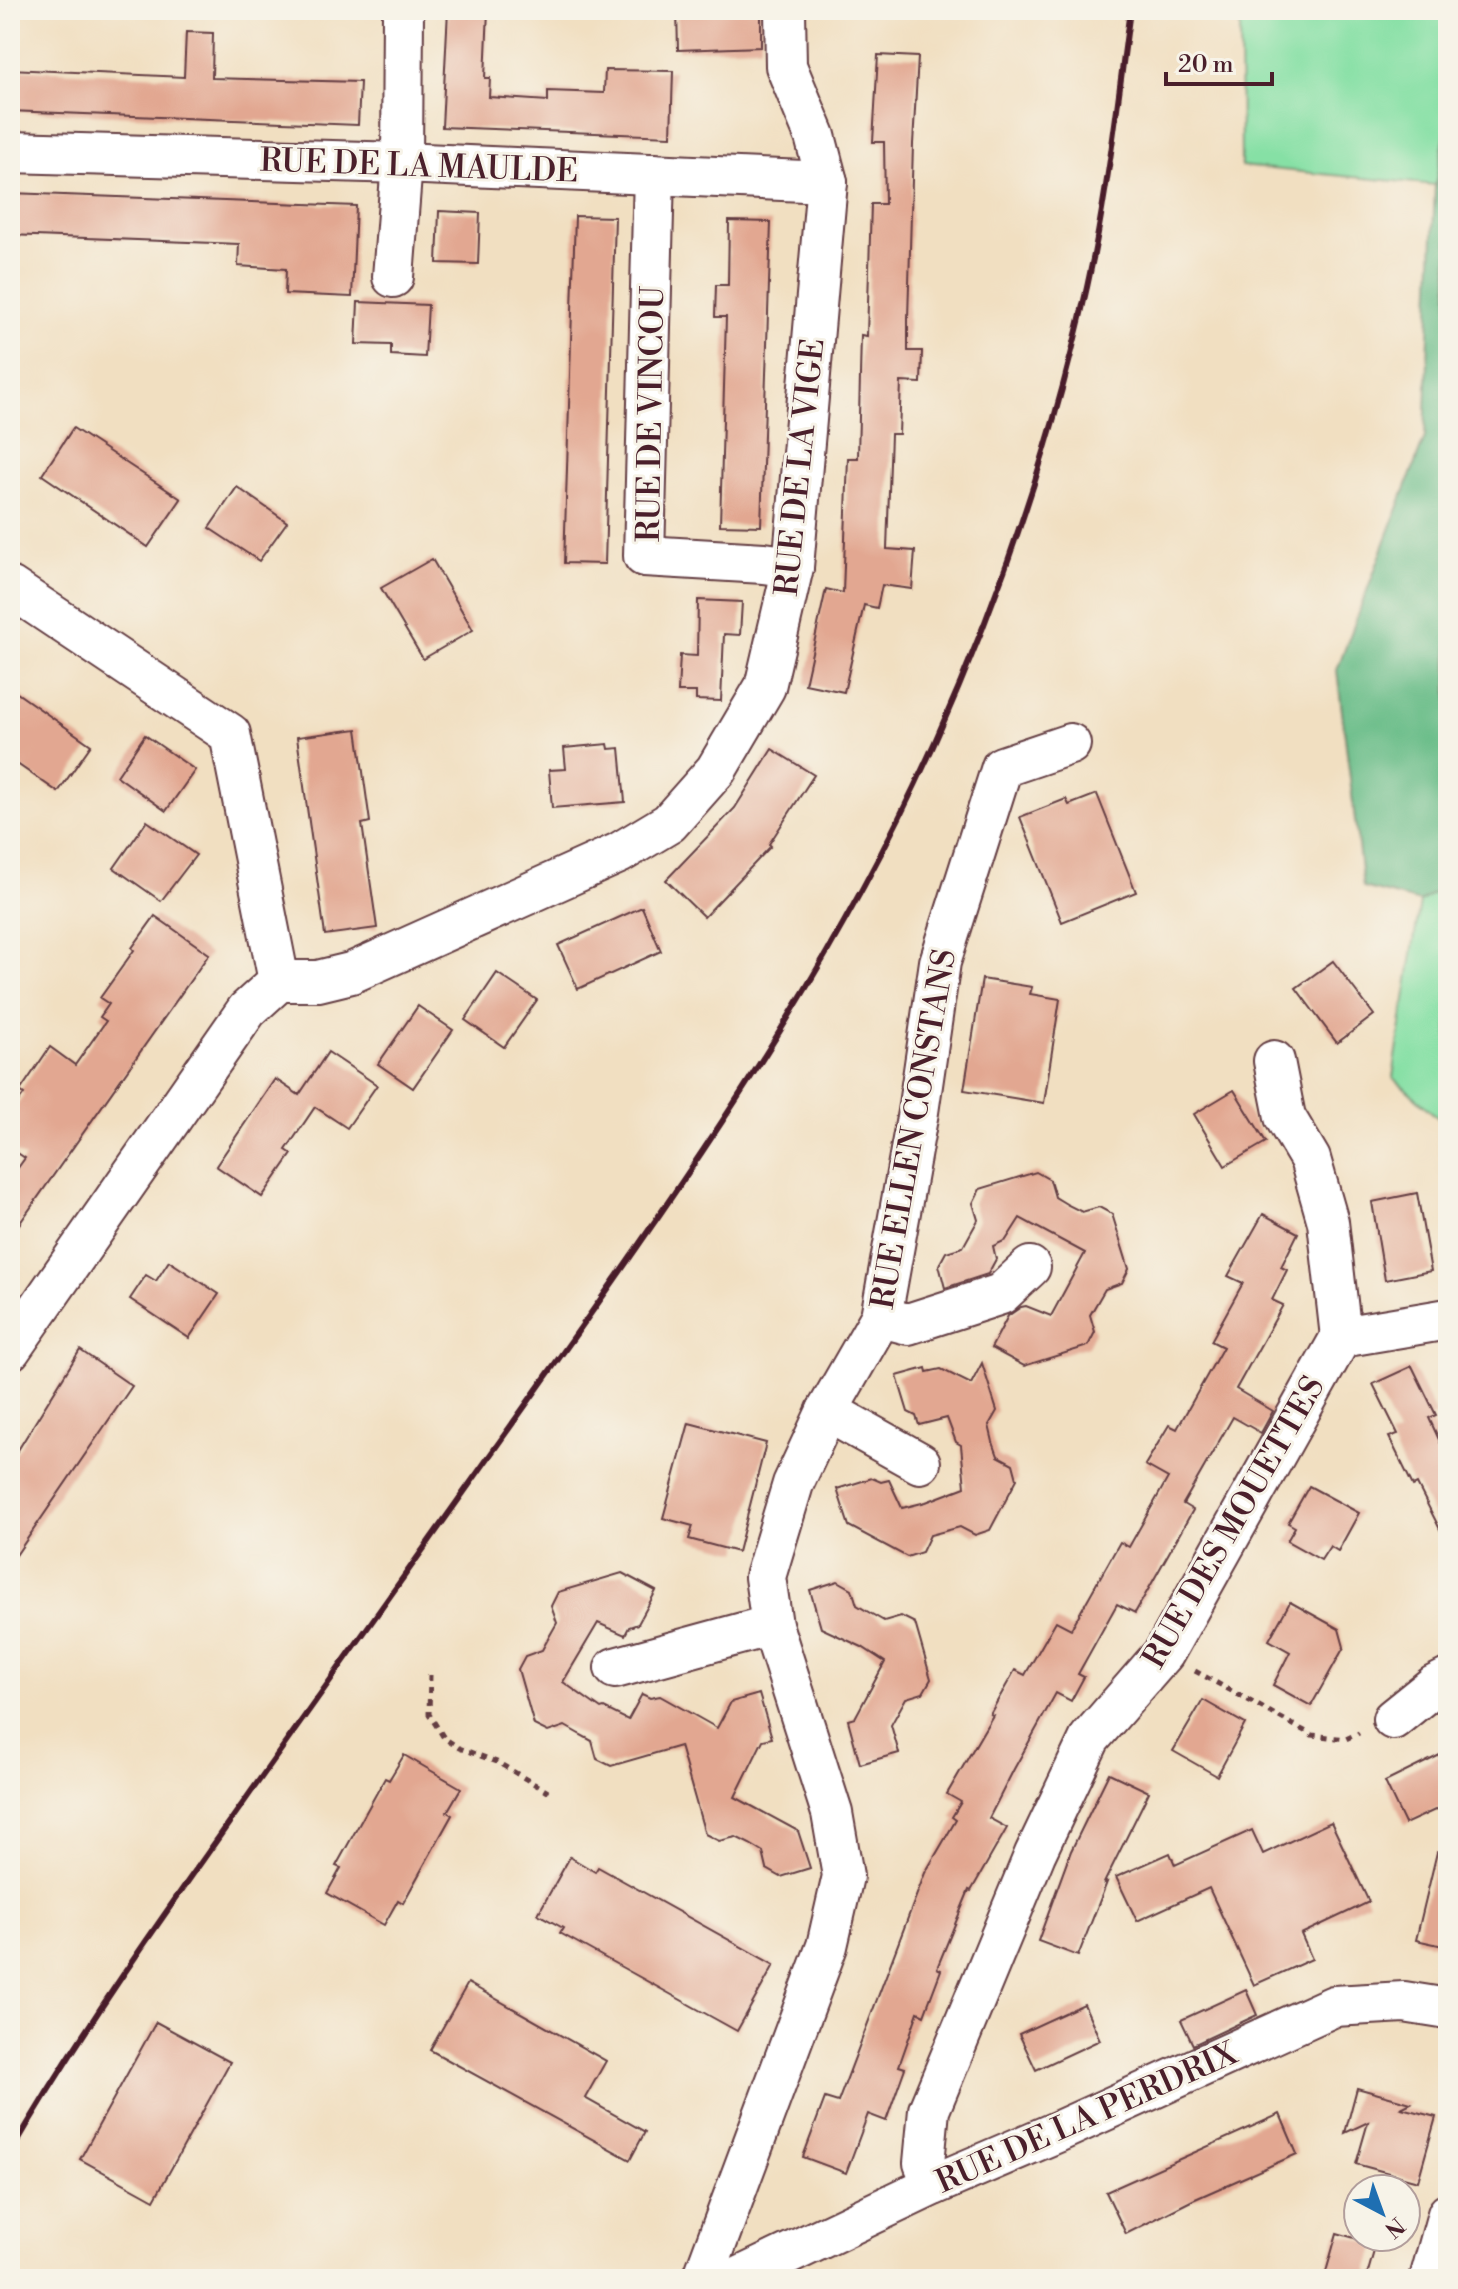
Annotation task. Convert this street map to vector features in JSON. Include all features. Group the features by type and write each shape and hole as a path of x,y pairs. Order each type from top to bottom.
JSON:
{"street":[{"path":"393,277 402,163 403,10"},
{"name":"RUE DE LA VIGE","path":"279,981 318,981 351,973 619,853 669,823 716,770 765,687 793,567 827,182 815,136 786,66 785,10"},
{"name":"RUE DE LA MAULDE","path":"10,152 402,163 827,182"},
{"name":"RUE DE VINCOU","path":"654,174 644,556 793,567"},
{"path":"10,587 230,734 279,981 247,1010 10,1350"},
{"name":"RUE ELLEN CONSTANS","path":"703,2279 827,1946 843,1876 832,1813 772,1625 765,1577 793,1484 827,1411 881,1317 918,1112 940,962 1002,767 1070,744"},
{"path":"1274,1061 1285,1117 1310,1159 1328,1222 1341,1337 1448,1319"},
{"path":"881,1317 908,1324 1001,1294 1030,1267"},
{"name":"RUE DES MOUETTES","path":"933,2185 924,2163 929,2110 1035,1854 1090,1738 1164,1653 1341,1337"},
{"path":"827,1411 920,1463"},
{"path":"615,1668 772,1625"},
{"path":"1393,1719 1434,1686 1448,1679"},
{"name":"RUE DE LA PERDRIX","path":"736,2279 933,2185 1334,2006 1404,2002 1448,2009"},
{"path":"1430,2279 1448,2214"}],"path":[{"path":"1164,1653 1312,1735 1346,1739 1393,1719"},
{"path":"430,1675 429,1714 444,1738 459,1748 497,1762 548,1792"}],"green space":[{"path":"1240,10 1448,10 1448,121 1435,185 1241,166"},
{"path":"1448,121 1448,883 1420,902 1363,887 1337,670 1425,437 1435,185"},
{"path":"1448,883 1448,1127 1393,1077 1420,902"}],"building":[{"path":"448,10 488,10 485,78 490,78 489,97 548,101 548,91 604,93 605,70 673,71 671,136 442,127"},
{"path":"677,10 761,10 761,47 678,50"},
{"path":"186,32 213,33 212,78 360,82 358,125 10,111 10,69 184,77"},
{"path":"878,55 918,57 908,351 922,351 921,383 901,382 899,434 891,434 887,549 915,551 912,589 882,585 877,608 864,605 844,692 805,684 826,589 843,593 848,458 858,458 861,335 867,336 871,204 885,204 884,142 873,142"},
{"path":"10,193 356,206 352,297 285,294 286,269 238,266 239,244 10,235"},
{"path":"439,211 480,213 478,264 437,263"},
{"path":"575,216 615,217 605,564 564,563"},
{"path":"729,221 771,222 761,526 720,525 726,317 715,317 716,285 728,285"},
{"path":"358,302 428,305 425,357 391,355 391,345 356,344"},
{"path":"73,428 181,499 148,547 42,475"},
{"path":"237,487 287,522 259,561 209,528"},
{"path":"432,559 473,630 423,659 381,588"},
{"path":"698,600 742,602 740,635 724,634 721,701 696,700 696,692 678,692 680,655 697,656"},
{"path":"10,688 91,745 58,792 10,759"},
{"path":"357,729 370,822 362,824 377,928 325,935 297,737"},
{"path":"145,735 195,770 166,811 117,776"},
{"path":"608,744 609,749 620,748 625,802 552,808 549,770 566,769 564,748"},
{"path":"772,749 814,775 769,844 771,846 704,917 666,880 735,808"},
{"path":"1097,794 1136,892 1062,922 1020,817 1066,799 1069,805"},
{"path":"147,821 196,855 161,901 114,868"},
{"path":"642,907 661,951 578,989 558,945"},
{"path":"155,916 209,954 10,1237 10,1179 25,1158 10,1148 10,1114 24,1094 20,1091 50,1047 75,1065 106,1021 100,1017 109,1004 100,998"},
{"path":"1333,961 1374,1015 1337,1043 1296,988"},
{"path":"497,973 537,1000 504,1047 465,1020"},
{"path":"982,979 1032,987 1030,994 1060,999 1044,1103 964,1090"},
{"path":"418,1006 453,1030 413,1088 378,1064"},
{"path":"328,1052 377,1085 347,1128 315,1107 286,1150 292,1154 262,1197 216,1166 275,1079 299,1095"},
{"path":"1234,1090 1266,1142 1225,1166 1194,1114"},
{"path":"1036,1172 1050,1180 1055,1197 1068,1205 1082,1212 1099,1207 1112,1214 1129,1269 1122,1283 1105,1289 1090,1315 1095,1332 1088,1346 1024,1366 991,1348 1008,1316 1026,1306 1051,1316 1085,1253 1020,1218 1006,1240 993,1246 996,1259 988,1274 945,1288 939,1265 946,1252 963,1247 978,1220 973,1203 980,1189"},
{"path":"1417,1193 1431,1271 1385,1280 1372,1202"},
{"path":"1263,1214 1298,1233 1281,1267 1287,1270 1272,1300 1283,1305 1236,1389 1273,1411 1261,1433 1233,1417 1183,1504 1193,1510 1135,1613 1117,1604 1078,1674 1084,1677 1071,1701 1056,1693 1014,1769 989,1818 1007,1828 969,1890 937,1968 941,1970 924,2015 918,2012 899,2066 905,2068 886,2121 868,2114 846,2173 803,2157 825,2098 838,2102 925,1873 956,1820 952,1817 961,1802 947,1794 993,1715 990,1714 1015,1670 1025,1675 1056,1621 1071,1629 1120,1542 1129,1547 1168,1478 1145,1465 1169,1425 1177,1429 1223,1347 1211,1341 1243,1283 1228,1276"},
{"path":"169,1261 219,1294 189,1338 130,1299 146,1275 156,1281"},
{"path":"80,1350 132,1386 10,1564 10,1463"},
{"path":"982,1363 997,1411 989,1425 993,1442 998,1456 1013,1464 1017,1479 990,1530 975,1535 960,1527 930,1535 922,1552 907,1557 849,1526 837,1489 872,1478 881,1482 889,1480 902,1508 965,1487 961,1445 956,1442 947,1418 919,1425 916,1416 908,1412 897,1376 926,1368 927,1372 941,1369 971,1384"},
{"path":"1412,1366 1436,1415 1429,1418 1448,1459 1448,1545 1417,1484 1413,1486 1389,1437 1398,1434 1373,1384"},
{"path":"689,1423 766,1443 738,1552 689,1539 693,1526 663,1518"},
{"path":"1309,1486 1359,1513 1338,1551 1330,1546 1321,1560 1287,1541 1295,1527 1288,1523"},
{"path":"622,1573 656,1591 638,1624 629,1627 625,1635 598,1623 563,1682 601,1709 628,1720 642,1694 650,1698 660,1696 717,1728 731,1702 759,1694 772,1738 763,1740 735,1797 798,1831 810,1868 781,1877 767,1869 763,1852 750,1844 736,1837 719,1841 705,1834 680,1746 611,1766 597,1759 592,1741 565,1726 548,1732 534,1725 518,1669 525,1656 542,1650 557,1623 551,1606 558,1592"},
{"path":"838,1581 852,1589 857,1605 884,1621 901,1616 915,1623 931,1679 923,1693 906,1698 891,1725 899,1753 860,1764 848,1720 855,1718 885,1662 862,1647 821,1628 810,1590"},
{"path":"1290,1602 1339,1629 1344,1647 1311,1706 1273,1685 1290,1652 1269,1640"},
{"path":"1203,1700 1245,1724 1217,1776 1173,1751"},
{"path":"1442,1754 1448,1770 1448,1804 1405,1824 1385,1782"},
{"path":"404,1755 461,1788 447,1812 452,1815 403,1903 398,1900 384,1925 327,1893 341,1868 336,1866 385,1778 389,1780"},
{"path":"1109,1773 1149,1792 1104,1883 1107,1882 1078,1956 1038,1941 1071,1851"},
{"path":"1331,1822 1369,1902 1301,1934 1312,1959 1254,1985 1209,1888 1137,1921 1116,1877 1170,1853 1175,1865 1252,1830 1263,1854"},
{"path":"1437,1852 1448,1853 1448,1947 1416,1940"},
{"path":"570,1857 595,1872 598,1867 774,1965 737,2031 560,1933 563,1928 538,1914"},
{"path":"468,1983 606,2061 585,2098 645,2132 630,2160 430,2050"},
{"path":"1246,1990 1257,2015 1193,2045 1181,2020"},
{"path":"1084,2004 1100,2040 1036,2070 1019,2034"},
{"path":"156,2022 230,2062 154,2200 80,2159"},
{"path":"1357,2088 1411,2103 1401,2108 1436,2117 1420,2173 1389,2173 1356,2164 1368,2122 1345,2133"},
{"path":"1280,2114 1297,2154 1193,2200 1126,2234 1106,2192"},
{"path":"1337,2233 1342,2234 1342,2253 1373,2253 1366,2279 1324,2279"}],"railway":[{"path":"10,2154 71,2054 169,1908 686,1176 776,1037 860,893 960,685 1028,504 1047,442 1094,254 1110,163 1130,10"}]}
